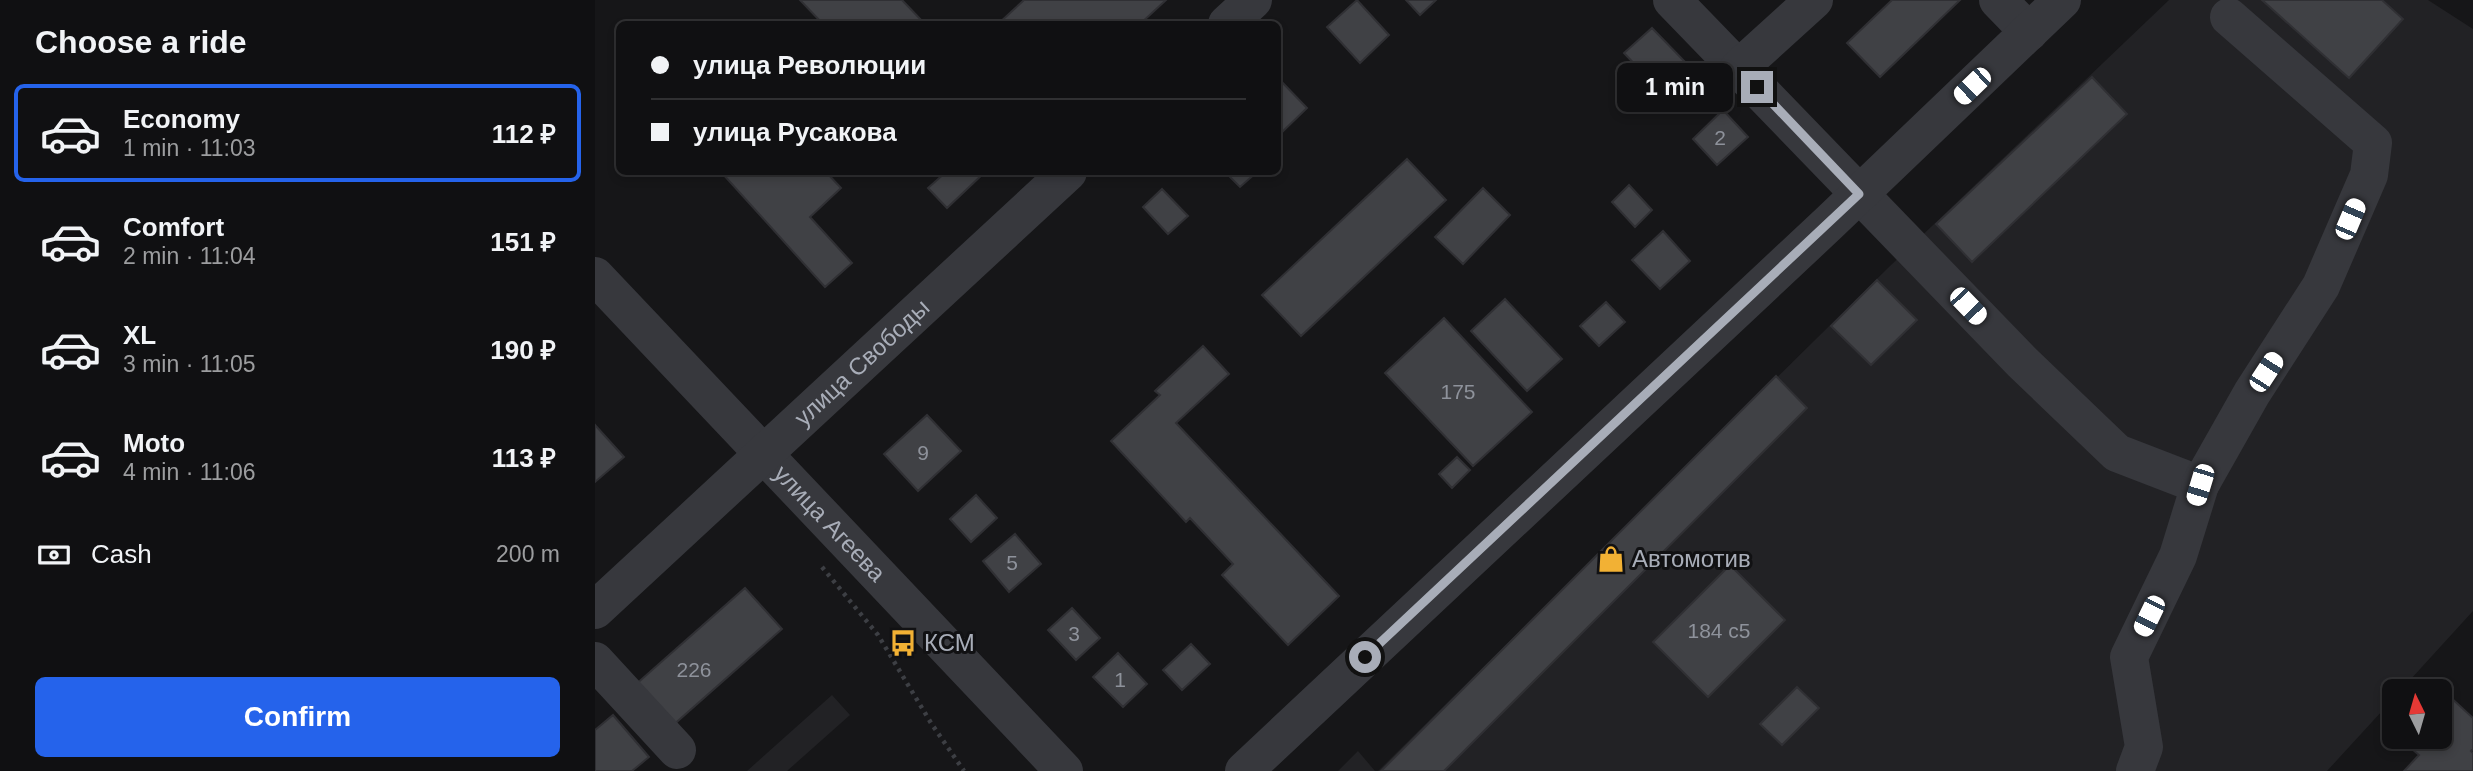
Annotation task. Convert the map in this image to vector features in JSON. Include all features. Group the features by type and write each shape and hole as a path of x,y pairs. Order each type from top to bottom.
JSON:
{"street":[{"path":"1230,21 1253,0"},
{"path":"1672,0 2022,362 2117,453 2200,485"},
{"path":"1739,68 1814,0"},
{"path":"1998,0 2029,32"},
{"path":"1244,771 2062,0"},
{"path":"2135,771 2144,747 2129,657 2178,555 2200,485 2252,393 2321,286 2369,175 2373,143 2229,17"},
{"name":"улица Свободы","path":"595,610 1065,175"},
{"name":"улица Агеева","path":"598,286 765,453 1064,771"},
{"path":"595,661 677,750"}],"path":[{"path":"819,564 878,635 930,723 964,771"}],"shaded area":[{"path":"2169,0 2428,0 2473,29 2473,611 2411,679 2382,679 2382,711 2327,771 1378,771 1889,267"},
{"path":"832,695 850,715 787,771 747,771"},
{"path":"1358,751 1375,771 1338,771"}],"building":[{"path":"800,0 902,0 922,21 820,21"},
{"path":"1024,0 1166,0 1143,21 1001,21"},
{"path":"1357,0 1389,35 1360,63 1327,27"},
{"path":"1406,0 1436,0 1420,15"},
{"path":"1892,0 1960,0 1880,77 1847,43"},
{"path":"2262,0 2382,0 2403,19 2349,78"},
{"path":"1652,28 1687,64 1659,90 1624,53"},
{"path":"2092,77 2127,114 1972,262 1936,224"},
{"path":"1281,81 1307,108 1281,133"},
{"path":"1723,110 1748,137 1717,165 1693,139"},
{"path":"1407,159 1446,200 1301,336 1262,295"},
{"path":"724,175 829,175 841,188 810,217 852,263 825,287"},
{"path":"943,175 982,175 947,208 928,188"},
{"path":"1228,175 1254,175 1240,187"},
{"path":"1629,185 1652,210 1635,227 1612,202"},
{"path":"1483,188 1510,215 1463,264 1435,237"},
{"path":"1162,189 1188,216 1168,234 1143,207"},
{"path":"1663,231 1690,261 1660,289 1632,260"},
{"path":"1877,280 1917,320 1871,365 1831,326"},
{"path":"1505,299 1562,359 1527,391 1471,331"},
{"path":"1606,302 1625,322 1599,346 1580,326"},
{"path":"1444,318 1532,412 1473,466 1385,373"},
{"path":"1203,346 1229,374 1176,423 1339,596 1288,645 1222,575 1233,564 1190,518 1186,522 1111,441 1160,395 1155,391"},
{"path":"1776,376 1807,408 1444,771 1381,771"},
{"path":"927,415 961,451 918,491 884,454"},
{"path":"595,425 624,457 595,482"},
{"path":"1457,457 1470,470 1452,488 1439,474"},
{"path":"976,495 997,518 971,542 950,519"},
{"path":"1015,534 1041,564 1009,592 983,561"},
{"path":"1730,565 1785,620 1708,697 1653,642"},
{"path":"745,588 782,629 671,727 634,686"},
{"path":"1072,608 1100,638 1076,660 1048,630"},
{"path":"1191,644 1210,664 1182,690 1163,670"},
{"path":"1118,653 1147,684 1123,707 1093,677"},
{"path":"1797,687 1819,708 1782,745 1760,724"},
{"path":"2452,699 2473,718 2473,771 2404,771 2419,755 2412,749 2452,749"},
{"path":"613,715 649,757 632,771 595,771 595,730"}],"place":[{"name":"Автомотив","path":"1611,559"},
{"name":"КСМ","path":"903,643"}],"route":[{"path":"1365,657 1859,194 1757,87"}]}
